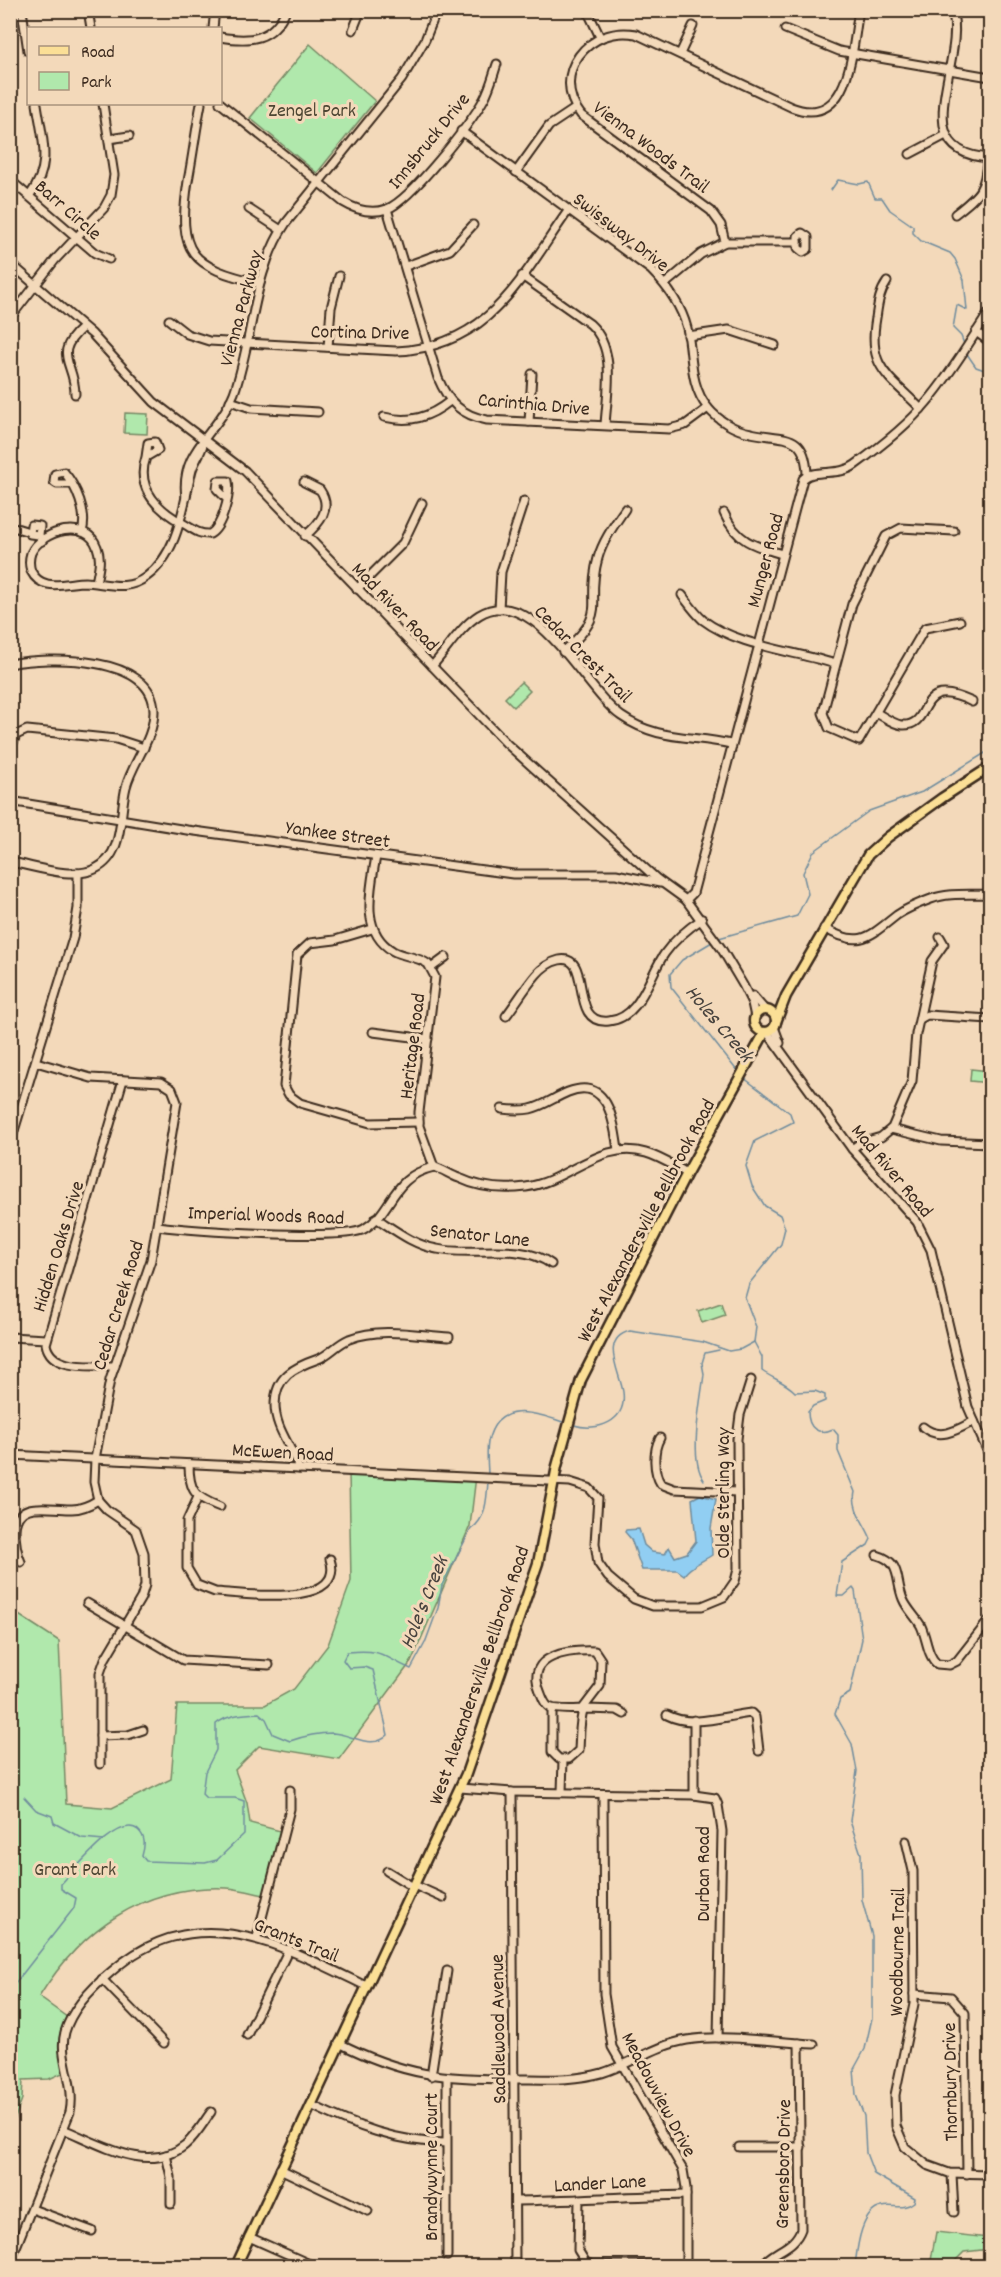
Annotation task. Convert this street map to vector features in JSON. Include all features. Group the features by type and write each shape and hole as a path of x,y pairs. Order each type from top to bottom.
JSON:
{"main road":[{"name":"West Alexandersville Bellbrook Road","path":"236,2266 460,1788 538,1563 554,1480 571,1412 585,1370 687,1173 855,874 873,849 942,798 990,767"},
{"name":"West Alexandersville Bellbrook Road","path":"747,1063 755,1027 754,1017 786,996"},
{"path":"755,1027 770,1028 775,1016 766,1010"}],"street":[{"path":"22,10 27,44"},
{"path":"91,27 88,12 105,10"},
{"path":"213,27 216,10"},
{"path":"222,37 249,41 261,38 277,27 286,10"},
{"path":"353,30 361,10"},
{"name":"Vienna Parkway","path":"96,583 128,585 144,579 162,559 180,522 192,467 204,441 230,401 260,284 271,250 281,230 402,79 425,40 437,10"},
{"path":"587,10 600,37 615,33 636,34 791,107 807,111 827,106 841,94 846,82 859,10"},
{"path":"952,10 956,30 942,116 946,135 961,151 989,158 981,191 955,214"},
{"path":"680,54 693,26"},
{"path":"785,29 815,43 852,53 990,77"},
{"name":"Vienna Woods Trail","path":"600,37 584,49 572,69 570,85 576,108 590,124 711,211 721,225 725,242"},
{"name":"Innsbruck Drive","path":"222,105 350,207 369,211 387,208 410,194 461,131 485,97 497,64"},
{"path":"30,195 41,178 45,160 37,105"},
{"path":"10,318 36,284 104,208 111,195 114,175 103,105"},
{"path":"201,105 183,214 186,238 194,253 205,264 226,274 260,284"},
{"path":"516,172 549,126 576,108"},
{"name":"Swissway Drive","path":"461,131 643,263 665,284 680,309 688,336 694,379 708,408 727,424 743,431 792,440 805,455 807,475"},
{"path":"910,154 946,135"},
{"path":"109,139 129,136"},
{"name":"Barr Circle","path":"10,180 95,253 109,259"},
{"name":"Carinthia Drive","path":"387,208 438,378 450,401 462,411 480,418 674,429 691,421 708,408"},
{"path":"249,209 281,230"},
{"name":"Cortina Drive","path":"169,320 186,334 202,340 246,343 396,351 455,338 481,324 498,308 568,210"},
{"path":"406,266 450,250 473,225"},
{"path":"665,284 701,254 725,242 798,242"},
{"name":"Mad River Road","path":"10,263 83,327 141,390 245,471 305,536 530,766 663,883 686,900 722,948 753,1006 754,1017"},
{"path":"328,347 331,308 339,276"},
{"path":"522,276 599,333 608,361 605,426"},
{"path":"887,282 880,296 873,331 875,359 886,376 921,409"},
{"path":"807,475 839,473 851,468 921,409 990,311"},
{"path":"75,394 65,361 65,351 70,340 83,327"},
{"path":"688,336 729,330 775,345"},
{"path":"976,332 990,342"},
{"path":"529,422 532,374"},
{"path":"230,401 251,408 318,412"},
{"path":"384,417 407,420 423,417 450,401"},
{"path":"146,457 144,475 150,497 163,512 197,533 212,533 219,525 226,498"},
{"name":"Munger Road","path":"686,900 695,886 782,554 802,481 807,475"},
{"path":"304,482 320,490 325,505 319,523 305,536"},
{"path":"69,484 84,512 82,532"},
{"path":"432,666 474,619 485,612 499,609 501,572 524,501"},
{"path":"357,589 403,543 423,503"},
{"path":"563,652 590,623 595,610 594,578 598,557 625,509"},
{"path":"724,513 729,527 744,541 782,554"},
{"path":"10,526 29,532 31,525 38,525 41,528 40,538 29,560 32,573 39,581 52,585 96,583 100,562 94,541 82,532 66,530 40,538"},
{"path":"954,531 901,528 886,536 855,596 823,713 829,728 859,741 925,628 960,621"},
{"path":"682,595 699,617 715,628 758,643 835,664"},
{"name":"Cedar Crest Trail","path":"499,609 519,612 532,619 618,714 669,737 704,738 731,744"},
{"path":"10,663 45,658 111,668 138,678 150,693 154,709 144,748 127,785 116,845 107,860 94,870 78,873 10,862"},
{"path":"877,713 895,722 906,724 917,719 928,702 937,694 950,693 972,702"},
{"path":"11,748 16,735 27,730 116,739 144,748"},
{"name":"Yankee Street","path":"10,801 120,820 525,875 616,874 663,883"},
{"path":"376,856 369,909 372,929 335,940 310,943 297,955 284,1086 288,1095 300,1103 370,1123 419,1122"},
{"path":"10,1144 73,938 78,908 78,873"},
{"path":"824,928 844,938 863,938 877,932 899,913 930,899 990,894"},
{"path":"506,1016 539,972 561,960 569,961 577,970 586,1009 592,1018 604,1022 618,1020 629,1013 638,1002 673,942 702,919"},
{"name":"Heritage Road","path":"372,929 392,951 425,961 431,968 435,982 419,1122 434,1167"},
{"path":"852,1149 861,1143 881,1137 891,1129 912,1081 928,978 933,957 943,948 943,940 940,937"},
{"path":"431,968 446,957"},
{"name":"Mad River Road","path":"743,985 766,1010"},
{"path":"920,1019 927,1016 990,1019"},
{"name":"Mad River Road","path":"770,1028 785,1054 852,1149 912,1215 929,1243 964,1390 974,1421 990,1457"},
{"path":"373,1032 428,1039"},
{"name":"Cedar Creek Road","path":"36,1062 91,1078 161,1082 169,1086 176,1096 177,1108 158,1226 148,1272 115,1366 106,1399 93,1482 98,1500"},
{"name":"Hidden Oaks Drive","path":"115,1366 59,1362 49,1355 46,1339 123,1080"},
{"path":"502,1109 530,1109 571,1091 588,1090 601,1097 612,1112 618,1150"},
{"path":"891,1129 941,1141 990,1143"},
{"path":"434,1167 477,1185 498,1188 525,1187 548,1182 591,1159 618,1150 646,1153 687,1173"},
{"name":"Imperial Woods Road","path":"158,1226 336,1236 359,1232 376,1218 408,1177 434,1167"},
{"name":"Senator Lane","path":"376,1218 397,1233 423,1246 448,1251 518,1253 540,1258 551,1264"},
{"path":"298,1469 276,1416 277,1389 286,1374 295,1367 321,1358 339,1344 361,1335 385,1332 449,1337"},
{"path":"10,1337 46,1339"},
{"name":"Olde Sterling Way","path":"554,1480 585,1486 596,1494 598,1505 595,1552 601,1568 634,1599 653,1606 708,1605 729,1592 738,1569 738,1424 751,1380"},
{"path":"923,1426 932,1432 943,1434 974,1421"},
{"path":"660,1438 655,1450 656,1471 661,1484 674,1489 737,1492"},
{"name":"McEwen Road","path":"10,1455 554,1480"},
{"path":"189,1464 189,1482 198,1497 220,1507"},
{"path":"198,1497 187,1521 186,1562 191,1578 203,1588 215,1592 305,1594 316,1590 329,1578 332,1572 330,1559"},
{"path":"21,1562 15,1543 15,1524 22,1512 32,1508 77,1508 98,1500 135,1530 144,1548 143,1593 100,1673 100,1764"},
{"path":"877,1555 888,1559 897,1569 903,1599 919,1623 930,1656 938,1664 945,1666 957,1661 990,1619"},
{"path":"87,1603 183,1660 269,1665"},
{"path":"552,1708 551,1749 556,1757 563,1760 573,1758 579,1750 583,1709 600,1686 601,1660 595,1652 577,1650 553,1655 540,1671 537,1685 545,1703 552,1708 583,1709 617,1710 624,1714"},
{"path":"667,1715 678,1719 694,1720 751,1713 755,1717 759,1751"},
{"path":"694,1720 694,1795"},
{"path":"100,1736 128,1735 143,1730"},
{"path":"562,1792 563,1760"},
{"name":"Durban Road","path":"460,1788 512,1792 694,1795 709,1796 717,1801 722,1831 717,2038"},
{"path":"257,1938 290,1809 290,1790"},
{"name":"Saddlewood Avenue","path":"512,1792 512,2079 515,2266"},
{"name":"Meadowview Drive","path":"603,1794 605,2014 610,2040 679,2161 686,2195 686,2266"},
{"name":"Woodbourne Trail","path":"906,1841 913,1871 914,1994 912,2020 893,2106 896,2126 905,2147 920,2161 934,2169 952,2174 990,2174"},
{"path":"387,1871 443,1898"},
{"name":"Grants Trail","path":"10,2262 63,2129 72,2097 64,2053 65,2032 86,1998 102,1979 137,1953 172,1939 217,1932 257,1938 289,1949 366,1986"},
{"path":"248,2035 289,1949"},
{"path":"431,2076 447,1971"},
{"path":"102,1979 164,2043"},
{"name":"Thornbury Drive","path":"914,1994 951,1997 965,2013 967,2174"},
{"path":"339,2043 391,2067 431,2076 512,2079 579,2078 624,2065 674,2043 717,2038 814,2044"},
{"name":"Greensboro Drive","path":"761,2266 769,2258 792,2244 800,2230 799,2043"},
{"name":"Brandywynne Court","path":"447,2078 447,2256"},
{"path":"310,2105 376,2134 412,2141 446,2143"},
{"path":"63,2129 132,2156 147,2158 166,2155 190,2140 211,2112"},
{"path":"739,2147 801,2147"},
{"path":"166,2155 171,2177 171,2204"},
{"path":"280,2169 368,2211"},
{"path":"952,2174 954,2212"},
{"name":"Lander Lane","path":"515,2201 686,2195"},
{"path":"579,2200 578,2250 586,2263 686,2266"},
{"path":"32,2209 92,2231"},
{"path":"249,2237 314,2266"}],"green space":[{"name":"Zengel Park","path":"310,44 375,101 317,173 250,118"},
{"path":"125,413 148,414 147,434 124,433"},
{"path":"521,682 530,691 514,707 505,698"},
{"path":"971,1069 990,1071 990,1083 970,1081"},
{"path":"721,1303 725,1315 702,1323 698,1311"},
{"name":"Grant Park","path":"349,1471 476,1476 470,1526 411,1662 339,1759 259,1746 235,1770 247,1803 250,1823 284,1832 268,1896 227,1888 197,1889 169,1894 142,1903 118,1916 74,1951 39,1997 71,2020 65,2032 69,2070 49,2079 23,2080 22,2099 11,2129 11,1610 59,1641 66,1804 112,1808 171,1779 177,1705 265,1705 294,1689 328,1645 351,1581"},
{"path":"990,2203 990,2249 964,2252 950,2266 930,2266 936,2232 988,2238"}],"water":[{"path":"700,1495 716,1499 711,1528 712,1555 693,1566 684,1575 677,1570 642,1570 626,1530 639,1529 644,1545 652,1552 665,1554 669,1547 675,1557 687,1553 696,1541 692,1499"}],"waterway":[{"path":"831,190 838,180 859,184 868,182 875,198 882,198 890,210 913,226 913,233 921,241 950,253 964,280 967,310 957,305 953,328 961,336 964,344"},
{"path":"967,354 976,367 990,372"},
{"name":"Holes Creek","path":"719,938 797,916 808,894 803,873 813,852 869,811 922,792 990,750"},
{"name":"Holes Creek","path":"712,942 682,960 670,974 671,987 738,1072"},
{"name":"Holes Creek","path":"574,1425 601,1426 609,1422 620,1411 623,1392 613,1349 615,1341 621,1335 630,1331 703,1342 729,1351 741,1349 754,1342 756,1327 745,1298 749,1284 781,1244 785,1228 780,1215 765,1206 752,1186 746,1166 755,1141 793,1122 790,1113 744,1078"},
{"path":"754,1342 762,1357 762,1371 795,1392 815,1391 825,1395 825,1401 813,1406 808,1412 808,1418 818,1431 833,1429 838,1435 838,1451 855,1492 855,1505 871,1539 868,1545 842,1562 837,1596 844,1596 853,1588 855,1591 862,1639 850,1693 840,1699 835,1714 852,1744 857,1771 850,1821 861,1854 862,1900 872,1936 872,2018 865,2049 854,2069 856,2095 864,2116 866,2153 874,2174 915,2198 910,2205 882,2207 869,2216 861,2232 855,2266"},
{"path":"704,1480 699,1471 696,1444 704,1374 702,1363 705,1353 719,1350"},
{"name":"Hole's Creek","path":"488,1476 488,1442 493,1428 500,1419 508,1414 530,1413 566,1423"},
{"name":"Hole's Creek","path":"10,1990 74,1908 76,1898 61,1889 61,1884 109,1836 120,1829 130,1827 138,1830 144,1839 142,1856 146,1861 205,1863 217,1860 244,1834 244,1801 235,1798 206,1798 202,1794 205,1772 216,1750 216,1724 231,1716 259,1713 266,1719 273,1734 290,1741 311,1735 333,1733 375,1742 388,1735 373,1670 364,1667 349,1668 343,1660 347,1652 369,1651 381,1654 411,1669 425,1643 438,1608 442,1585 471,1529 483,1514 488,1481"},
{"path":"24,1797 36,1810 52,1816 54,1823 82,1838 104,1840"}]}
